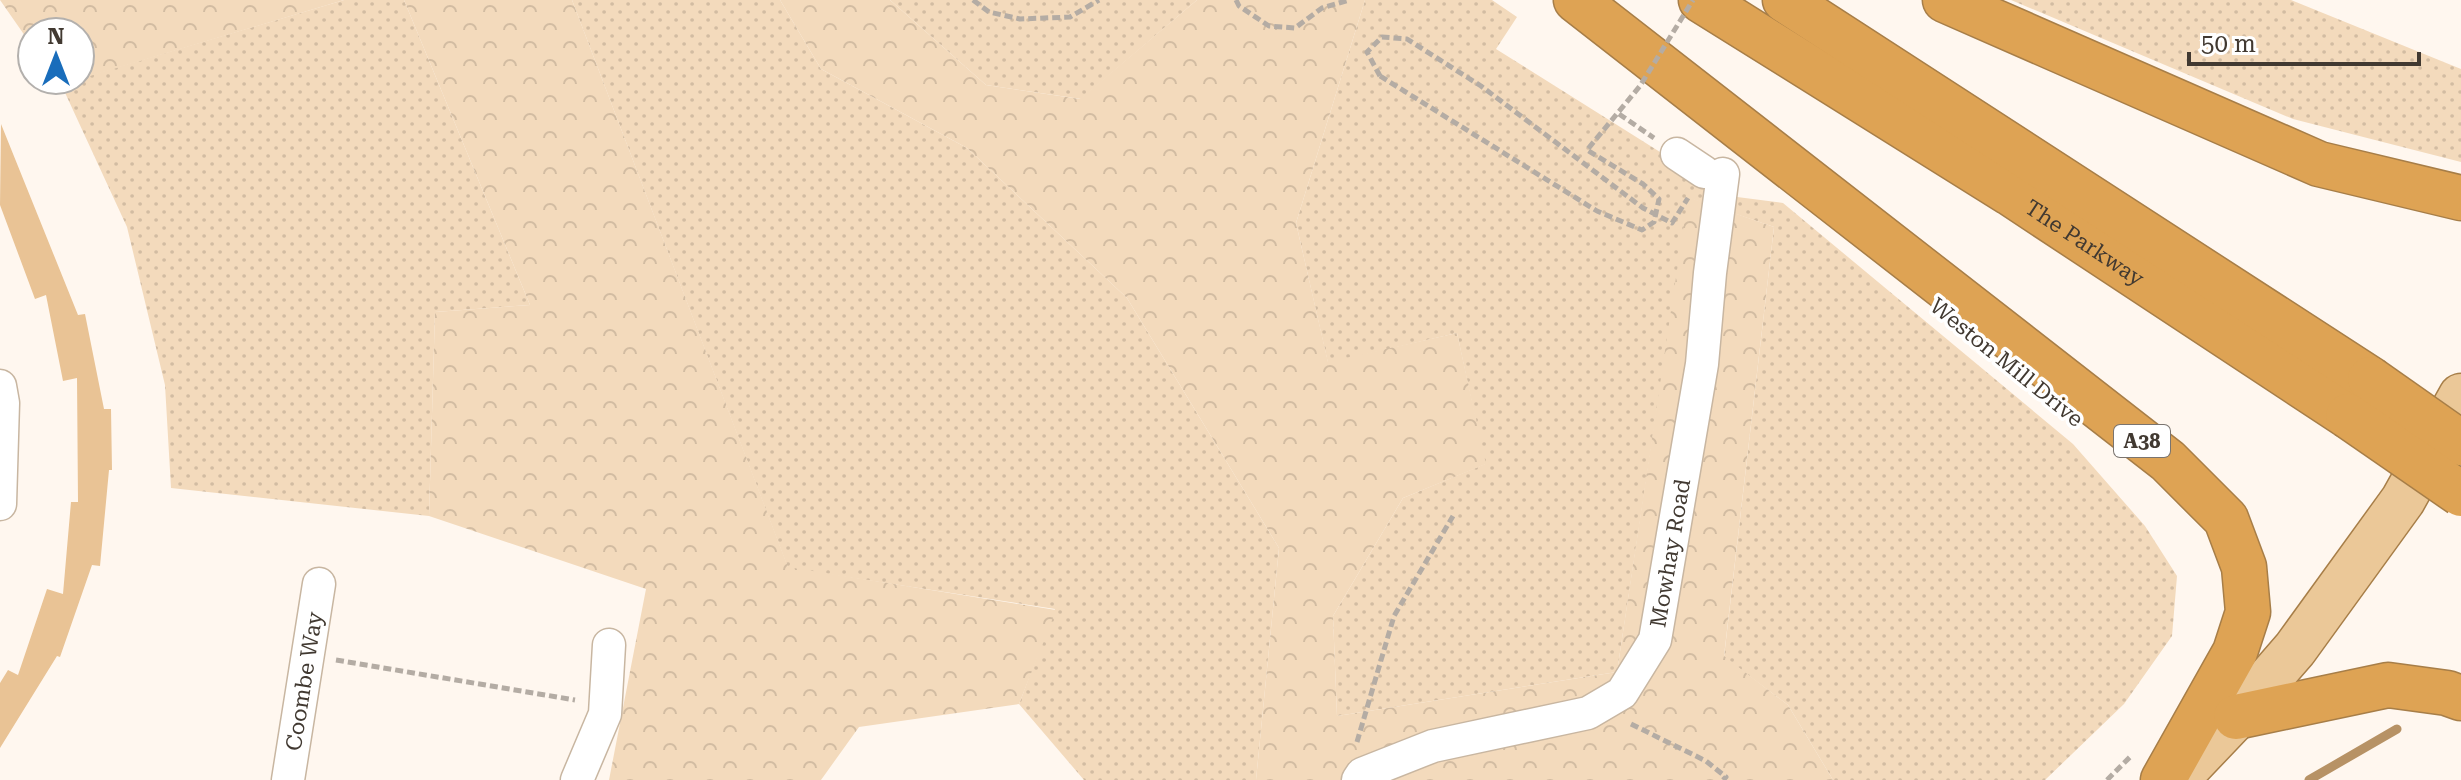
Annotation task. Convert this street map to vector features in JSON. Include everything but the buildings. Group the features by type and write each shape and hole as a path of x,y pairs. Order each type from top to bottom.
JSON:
{"highway":[{"name":"A38","path":"1576,0 2168,461 2226,519 2244,567 2248,612 2235,652 2163,780"},
{"name":"The Parkway","path":"1701,0 2010,193 2359,398 2461,409"},
{"name":"The Parkway","path":"1785,0 2359,398 2461,494"},
{"path":"1945,0 2319,164 2461,198"},
{"path":"2236,717 2388,685 2447,693 2461,698"}],"main road":[{"path":"2176,780 2295,649 2403,500 2461,409"}],"street":[{"path":"1677,154 1713,173"},
{"name":"Mowhay Road","path":"1360,777 1433,746 1588,713 1622,693 1655,640 1702,364 1710,273 1713,173"},
{"path":"0,386 3,403 0,504"},
{"name":"Coombe Way","path":"288,780 319,584"},
{"path":"577,780 605,714 609,645"}],"path":[{"path":"973,0 989,12 1020,19 1070,17 1099,0"},
{"path":"1236,0 1239,6 1269,26 1295,28 1322,8 1349,0"},
{"path":"1693,0 1640,86 1587,150 1643,184 1659,199 1654,222 1642,230 1597,211 1380,76 1367,52 1382,37 1407,39 1481,86 1643,208 1672,223 1713,173"},
{"path":"1619,114 1677,154"},
{"path":"1360,777 1355,749 1394,616 1453,516"},
{"path":"308,655 606,706"},
{"path":"1636,714 1626,722 1706,761 1726,777 1723,780"}],"green space":[{"path":"0,0 344,0 96,74 96,16 16,16 16,23"},
{"path":"344,0 404,0 530,305 435,312 429,516 171,488 165,385 127,227 67,96 96,96 96,74"},
{"path":"404,0 572,0 788,567 1056,610 1019,704 859,727 821,780 609,780 646,589 429,516 435,312 530,305"},
{"path":"572,0 780,0 821,69 967,148 1127,298 1279,548 1256,780 1084,780 1019,704 1055,609 788,568"},
{"path":"780,0 890,0 986,85 1080,99 1197,0 1365,0 1296,223 1328,362 1457,333 1486,464 1403,498 1333,616 1337,716 1617,672 1688,197 1774,227 1724,656 1788,705 1833,780 1256,780 1279,548 1127,298 967,148 821,69"},
{"path":"890,0 1197,0 1081,99 986,85"},
{"path":"1365,0 1492,0 1517,17 1496,49 1703,179 1706,193 1783,203 2073,444 2145,526 2177,576 2172,636 2124,704 2045,780 1833,780 1788,705 1724,657 1774,227 1689,198 1617,672 1337,716 1333,616 1403,498 1485,464 1457,333 1328,363 1296,223"},
{"path":"2011,0 2291,0 2461,69 2461,162 2293,119"}],"waterway":[{"path":"2309,780 2397,729"}]}
